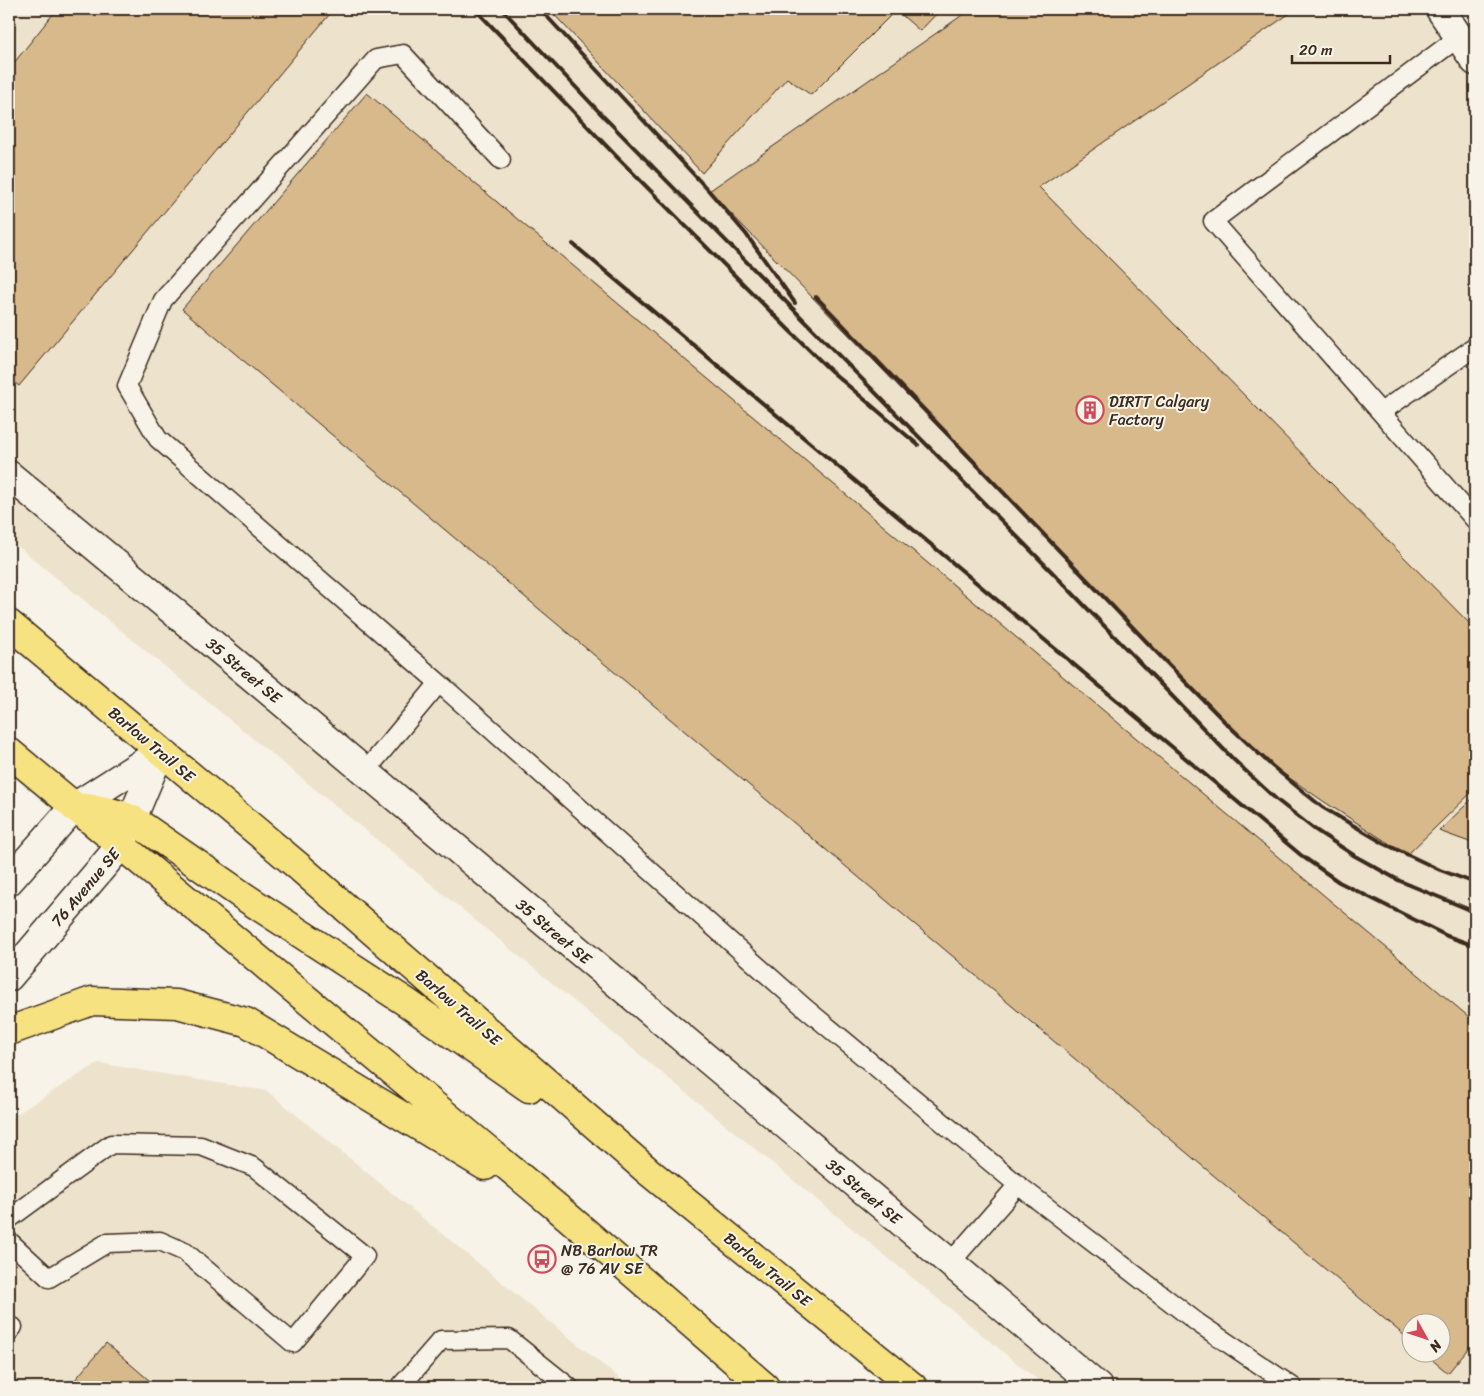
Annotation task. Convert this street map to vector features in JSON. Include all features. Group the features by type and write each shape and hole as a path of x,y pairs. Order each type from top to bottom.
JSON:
{"main road":[{"name":"Barlow Trail SE","path":"9,624 298,866 649,1172 913,1387"},
{"path":"9,752 561,1211 766,1387"},
{"path":"74,807 116,812 132,819 246,898 406,1002 649,1172"},
{"path":"9,1031 92,1001 177,1004 246,1022 561,1211"}],"street":[{"path":"1440,9 1475,61"},
{"name":"35 Street SE","path":"9,475 1098,1387"},
{"path":"9,881 74,807 160,752"},
{"name":"76 Avenue SE","path":"9,977 121,845 160,752"}],"lane":[{"path":"1459,37 1212,220 1475,520"},
{"path":"501,160 403,54 376,60 163,300 127,386 158,439 439,683 805,1008 1018,1186 1198,1323 1293,1387"},
{"path":"1381,412 1475,347"},
{"path":"365,772 439,683"},
{"path":"9,1219 111,1144 201,1146 254,1167 365,1256 293,1343 185,1252 160,1241 107,1244 49,1278 9,1241"},
{"path":"950,1263 1018,1186"},
{"path":"400,1387 441,1340 510,1338 569,1387"}],"shaded area":[{"path":"9,9 1475,9 1475,1387 1046,1387 9,539"},
{"path":"98,1063 267,1091 630,1387 9,1387 9,1119"}],"building":[{"path":"57,9 334,9 19,386 9,378 9,69"},
{"path":"549,9 941,9 920,31 896,10 811,95 787,78 702,173"},
{"name":"DIRTT Calgary Factory","path":"971,9 1296,9 1039,187 1475,629 1475,789 1407,855 1272,766 1187,683 709,191"},
{"path":"367,93 1475,1022 1475,1340 1448,1373 1437,1364 1452,1364 1452,1314 1402,1314 1402,1334 182,309"},
{"path":"1475,796 1475,844 1439,831"},
{"path":"106,1343 157,1387 69,1387"}],"railway":[{"path":"475,9 616,156 789,330 831,371 918,445"},
{"path":"502,9 604,117 1054,574 1234,760 1277,800 1314,829 1355,856 1400,881 1475,912"},
{"path":"540,9 709,191 746,234 795,303"},
{"path":"573,244 1302,856 1339,882 1447,936 1475,946"},
{"path":"816,297 1166,662 1227,724 1272,766 1322,807 1385,844 1440,870 1475,883"}],"place":[{"name":"DIRTT Calgary Factory","path":"1090,410"},
{"name":"NB Barlow TR @ 76 AV SE","path":"542,1259"}]}
